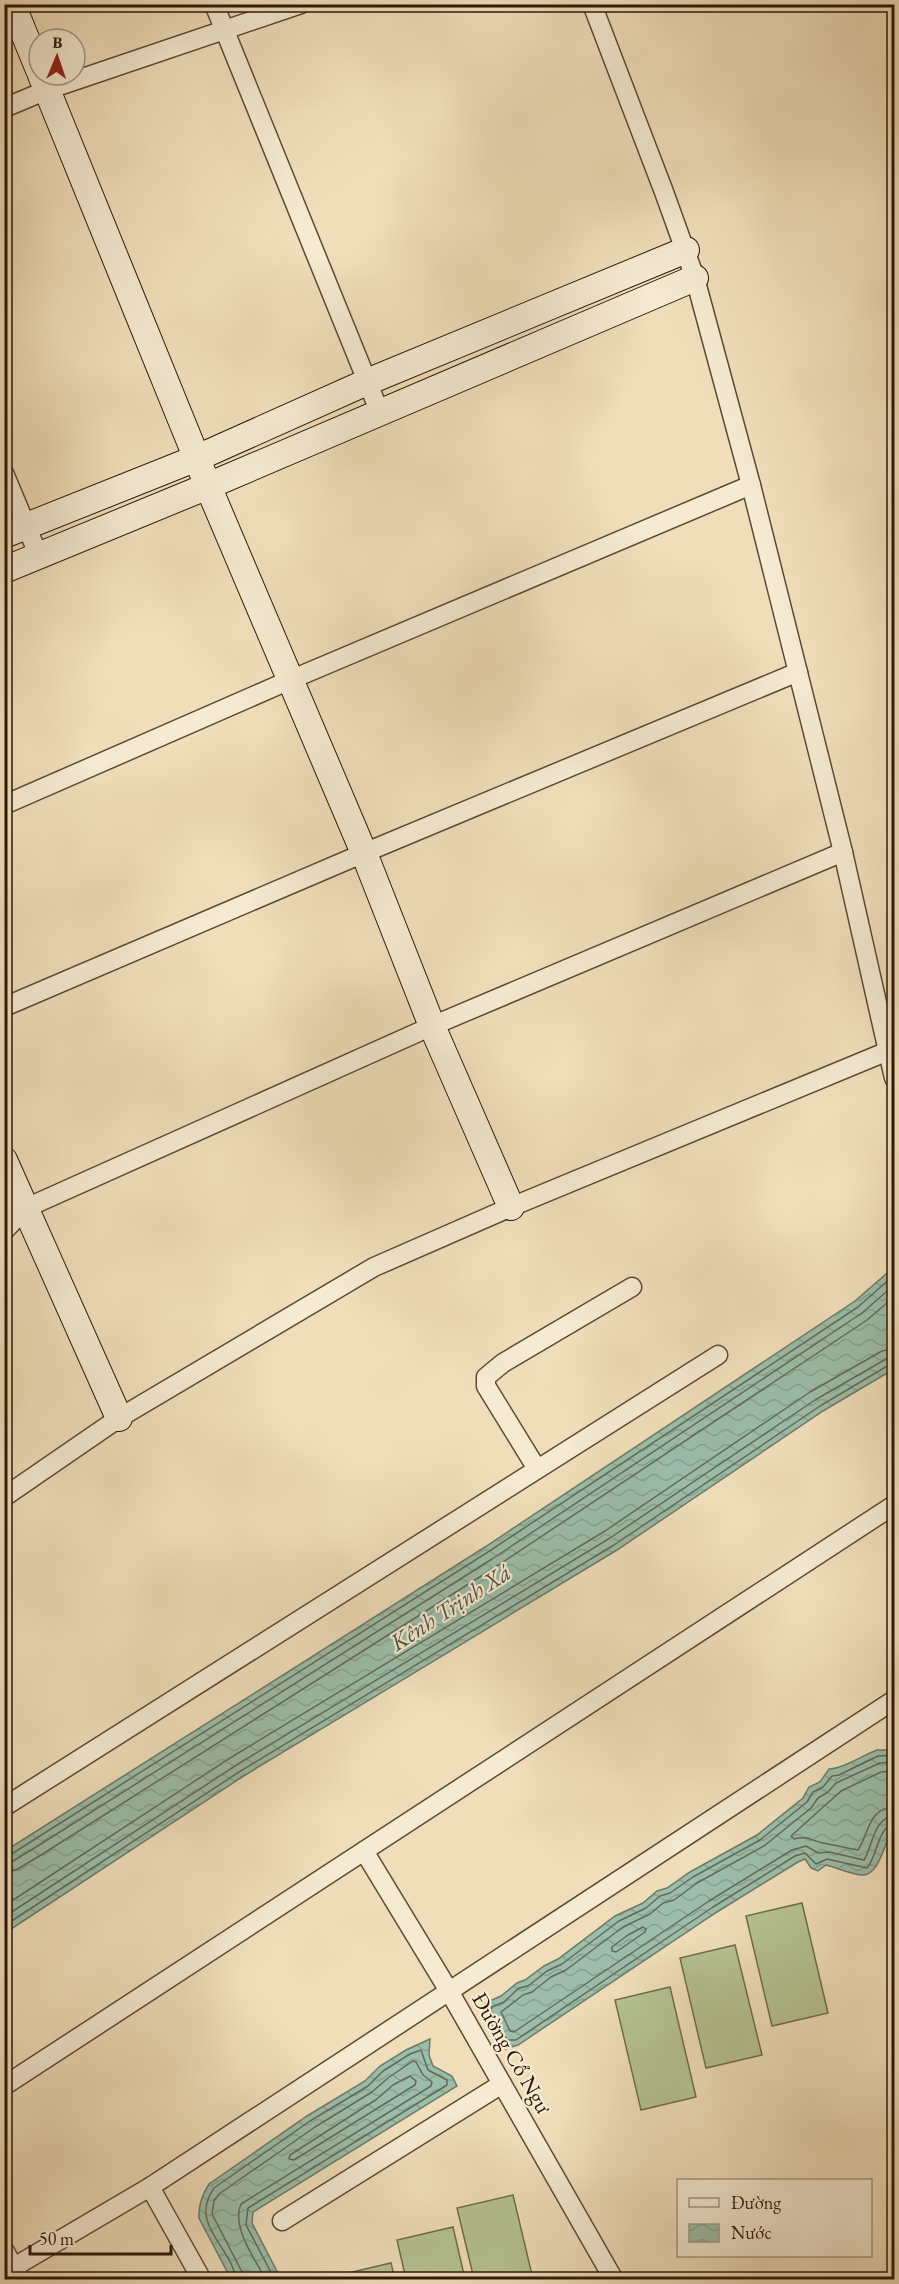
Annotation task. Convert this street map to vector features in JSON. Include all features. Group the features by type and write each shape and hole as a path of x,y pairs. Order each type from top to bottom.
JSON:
{"street":[{"path":"12,4 27,41"},
{"path":"214,4 380,412"},
{"path":"87,66 224,29 301,4"},
{"path":"592,4 695,278 751,485 843,852 894,1078"},
{"path":"4,108 31,87"},
{"path":"46,87 208,486 364,853 432,1026 511,1207"},
{"path":"15,530 197,458 367,382 686,250"},
{"path":"4,570 38,554 208,486 695,278"},
{"path":"4,473 15,530 38,554"},
{"path":"4,805 290,680 751,485"},
{"path":"4,1007 364,853 798,672"},
{"path":"4,1231 26,1208 432,1026 843,852"},
{"path":"4,1497 119,1418 374,1267 511,1207 888,1051"},
{"path":"4,1160 119,1418"},
{"path":"537,1469 486,1386 486,1377 503,1363 632,1287"},
{"path":"4,1807 718,1355"},
{"path":"4,2086 894,1505"},
{"path":"4,2250 17,2273 894,1700"},
{"name":"Đường Cổ Ngư","path":"364,1851 449,1991 614,2280"},
{"path":"282,2221 502,2084"},
{"path":"150,2187 202,2280"}],"shaded area":[{"path":"802,1903 828,2013 772,2026 746,1916"},
{"path":"735,1945 762,2055 706,2068 680,1958"},
{"path":"670,1987 696,2097 641,2110 615,2000"},
{"path":"513,2195 533,2279 474,2279 457,2208"},
{"path":"453,2227 465,2279 406,2279 397,2240"},
{"path":"391,2263 395,2279 336,2279 335,2276"}],"water":[{"name":"Kênh Trịnh Xá","path":"894,1267 894,1369 823,1411 617,1550 242,1777 5,1933 5,1851 485,1547 855,1301"},
{"path":"877,1750 894,1750 894,1827 873,1870 862,1875 826,1865 818,1871 811,1868 805,1859 798,1862 717,1912 518,2045 505,2049 483,2009 485,2003 501,1996 517,1983 558,1959 615,1916 643,1903 657,1891 667,1888 690,1872 757,1835 803,1798 809,1787 820,1782 829,1769 847,1764"},
{"path":"430,2039 429,2055 433,2066 452,2076 457,2086 253,2212 252,2223 281,2279 231,2279 199,2218 201,2200 209,2184 307,2116 365,2081 380,2066"}]}
